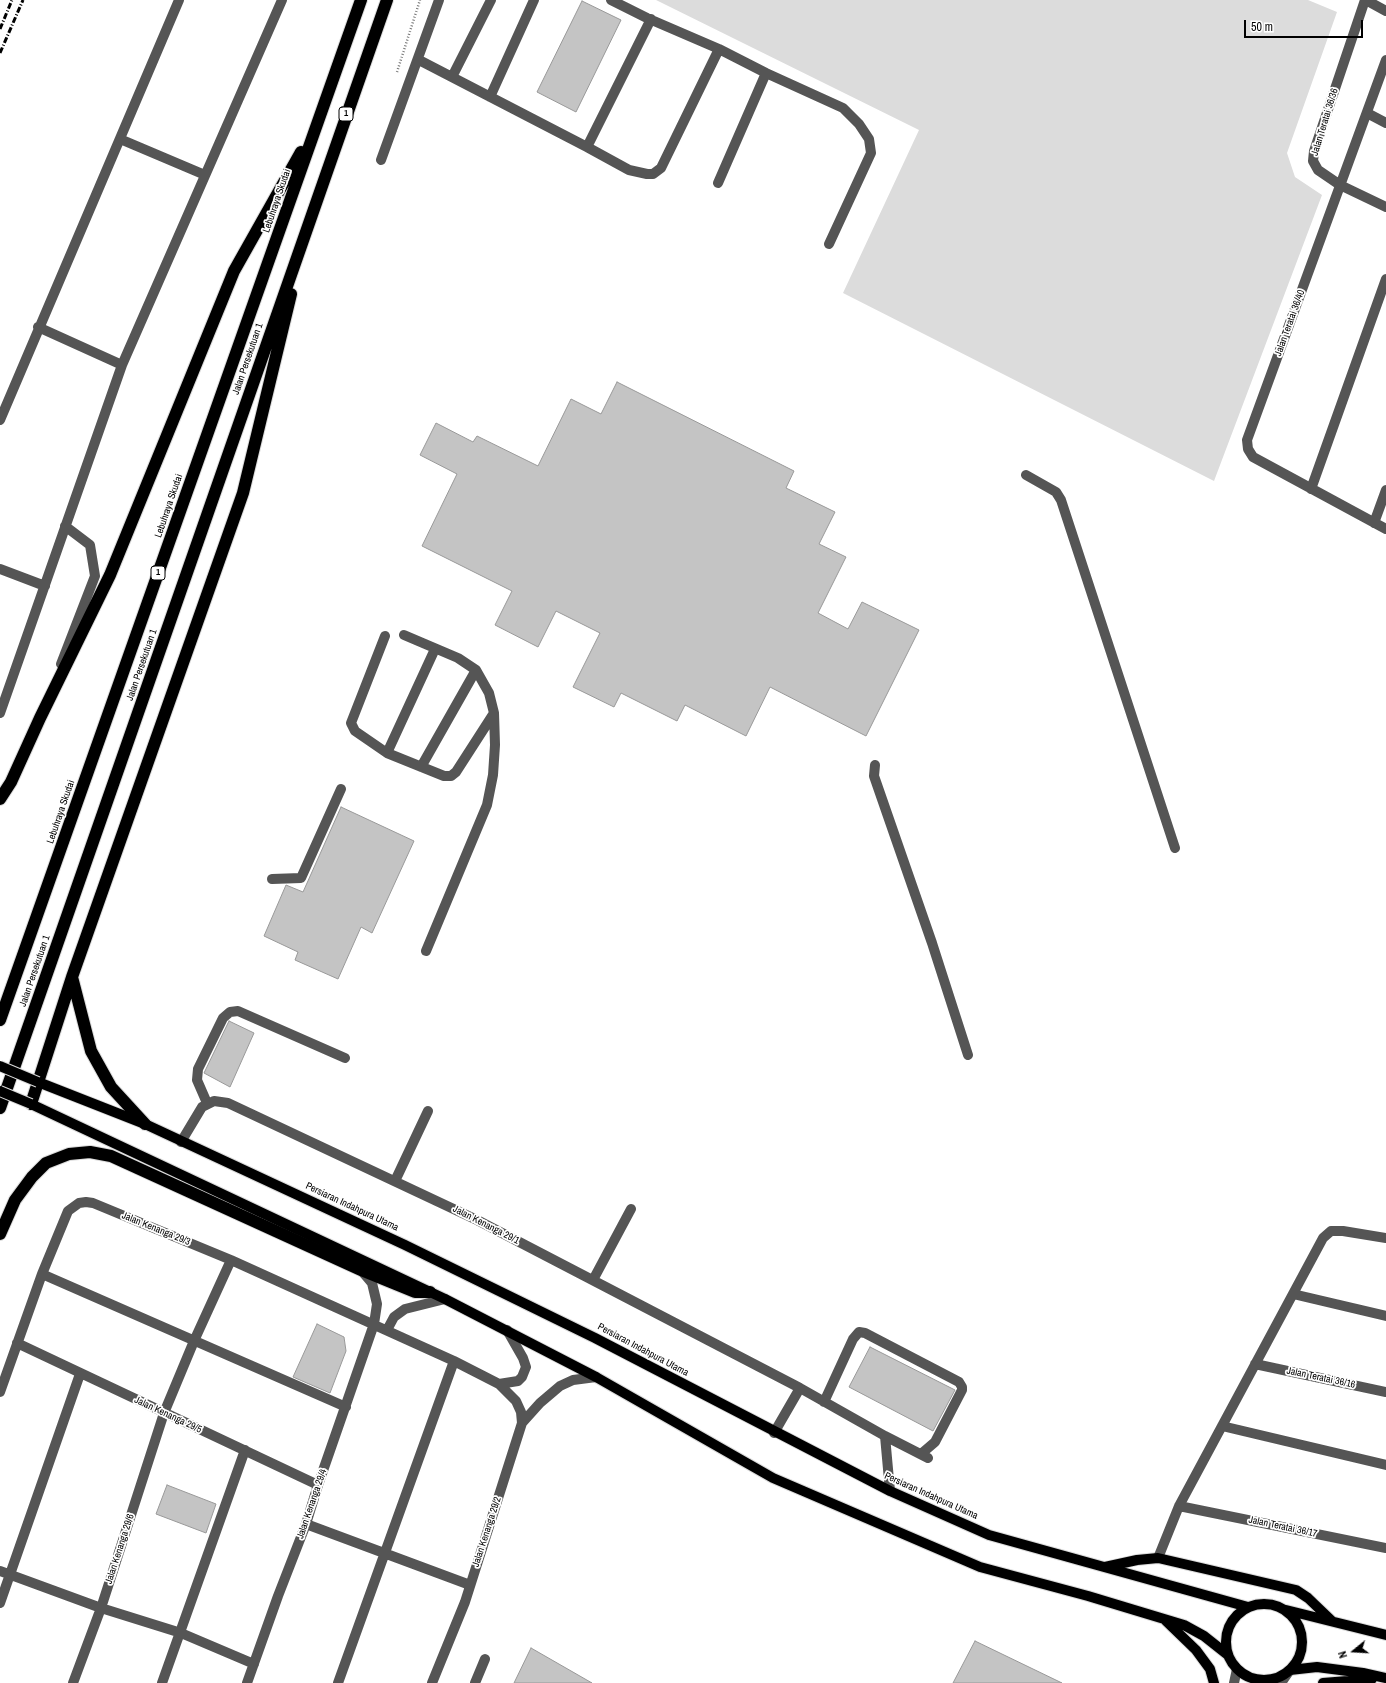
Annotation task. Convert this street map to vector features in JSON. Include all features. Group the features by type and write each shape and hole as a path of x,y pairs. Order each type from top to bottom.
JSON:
{"highway":[{"name":"Lebuhraya Skudai","path":"0,1020 361,0"},
{"name":"1","path":"306,229 387,0"},
{"path":"0,799 11,782 40,718 110,575 234,271 317,125"},
{"path":"31,1104 72,977 243,493 306,229"},
{"name":"Jalan Persekutuan 1","path":"0,1108 306,229"},
{"path":"72,977 91,1051 111,1087 145,1124"},
{"path":"0,1234 15,1200 32,1177 46,1163 70,1154 90,1152 112,1156 361,1270 414,1292 430,1292"}],"main road":[{"name":"Persiaran Indahpura Utama","path":"0,1066 145,1124 405,1245 595,1338 774,1433 890,1491 989,1535 1248,1607"},
{"path":"0,1091 31,1104 445,1299 507,1330 596,1377 773,1478 980,1567 1184,1625 1204,1636 1228,1655 1237,1669 1248,1676 1260,1680 1273,1679 1290,1670 1297,1660 1301,1650 1302,1638 1292,1617 1284,1609"},
{"path":"1103,1567 1137,1560 1158,1558 1296,1590 1308,1598 1332,1621"},
{"path":"1228,1655 1226,1644 1227,1632 1231,1622 1238,1613 1248,1607 1260,1604 1272,1604 1284,1609 1386,1635"},
{"path":"1164,1619 1196,1650 1210,1669 1214,1683"},
{"path":"1290,1670 1317,1667 1363,1673 1386,1678"},
{"path":"1323,1683 1386,1678"}],"street":[{"path":"0,420 38,327 179,0"},
{"path":"0,714 122,365 282,0"},
{"path":"381,160 419,60 439,0"},
{"path":"452,77 491,0"},
{"path":"490,97 534,0"},
{"path":"611,0 843,108 859,124 869,139 871,153 829,244"},
{"path":"1365,0 1386,10"},
{"name":"Jalan Teratai 36/36","path":"1365,0 1314,152 1314,161 1318,170 1340,185 1386,207"},
{"path":"587,147 650,19"},
{"path":"419,60 629,170 653,174 661,168 719,49"},
{"name":"Jalan Teratai 36/40","path":"1386,60 1247,440 1248,449 1253,456 1386,529"},
{"path":"718,183 766,73"},
{"path":"1366,113 1386,123"},
{"path":"120,139 205,175"},
{"path":"1311,489 1386,279"},
{"path":"38,327 122,365"},
{"path":"1026,475 1056,492 1061,500 1175,848"},
{"path":"1374,523 1386,490"},
{"path":"40,718 95,576 90,545 65,526"},
{"path":"0,569 44,586"},
{"path":"404,635 458,658 476,670 489,693 494,714 495,745 493,775 488,805 426,951"},
{"path":"385,636 351,722 355,731 387,753 444,776 451,776 456,772 494,714"},
{"path":"387,753 435,649"},
{"path":"421,767 476,670"},
{"path":"875,765 874,776 932,943 968,1055"},
{"path":"272,879 301,878 341,789"},
{"path":"181,1142 197,1112 207,1103 197,1080 198,1069 223,1018 230,1012 238,1011 345,1058"},
{"name":"Jalan Kenanga 29/1","path":"207,1103 221,1101 228,1103 477,1220 800,1388 824,1402 885,1436 924,1456 935,1442 962,1390 962,1386 959,1382 865,1333 859,1332 853,1339 824,1402"},
{"path":"395,1181 428,1111"},
{"name":"Jalan Kenanga 29/3","path":"0,1392 42,1274 68,1211 78,1203 93,1203 231,1260 387,1330 499,1384"},
{"path":"594,1280 631,1208"},
{"path":"1158,1558 1179,1506 1323,1238 1331,1231 1343,1231 1386,1238"},
{"name":"Jalan Kenanga 29/6","path":"73,1683 101,1608 164,1413 194,1341 231,1260"},
{"name":"Jalan Kenanga 29/4","path":"247,1683 278,1596 306,1524 318,1484 374,1324 377,1304 372,1283 361,1270"},
{"path":"42,1274 346,1407"},
{"path":"1293,1294 1386,1316"},
{"path":"387,1330 394,1316 405,1309 445,1299"},
{"path":"499,1384 518,1381 522,1377 526,1367 523,1358 507,1330"},
{"name":"Jalan Kenanga 29/5","path":"17,1343 80,1374 318,1484"},
{"path":"338,1683 454,1361"},
{"name":"Jalan Teratai 36/16","path":"1255,1364 1386,1392"},
{"path":"0,1602 80,1374"},
{"path":"522,1423 540,1403 560,1386 573,1380 596,1377"},
{"path":"499,1384 516,1401 522,1412 522,1423"},
{"path":"774,1433 800,1388"},
{"name":"Jalan Kenanga 29/2","path":"432,1683 465,1602 522,1423"},
{"path":"1222,1426 1386,1465"},
{"path":"885,1436 890,1491"},
{"path":"162,1683 245,1450"},
{"name":"Jalan Teratai 36/17","path":"1179,1506 1386,1548"},
{"path":"306,1524 470,1585"},
{"path":"0,1571 10,1573 101,1608 181,1633 254,1664"},
{"path":"476,1683 485,1658"},
{"path":"1234,1683 1237,1669"},
{"path":"1281,1683 1290,1670"}],"path":[{"path":"413,24 420,0"}],"shaded area":[{"path":"656,0 1308,0 1337,12 1287,153 1295,177 1322,195 1214,481 843,293 919,130"}],"building":[{"path":"582,1 621,20 576,112 537,92"},
{"path":"617,382 794,471 786,488 835,512 819,544 846,557 818,613 848,629 862,602 919,630 866,736 770,687 746,736 685,705 677,721 621,693 614,707 573,687 600,633 556,611 538,647 495,625 512,591 422,546 457,474 420,455 436,423 473,442 477,436 538,466 571,399 601,414"},
{"path":"341,807 414,841 372,933 361,927 338,979 295,960 298,952 264,936 286,885 303,892"},
{"path":"229,1021 254,1033 230,1087 204,1073"},
{"path":"317,1324 344,1337 346,1351 330,1393 293,1377"},
{"path":"870,1347 955,1390 933,1431 849,1387"},
{"path":"167,1485 216,1504 206,1533 156,1514"},
{"path":"975,1641 1062,1683 953,1683"},
{"path":"531,1648 592,1683 514,1683"}],"railway":[{"path":"0,29 12,0"},
{"path":"0,53 23,0"}]}
